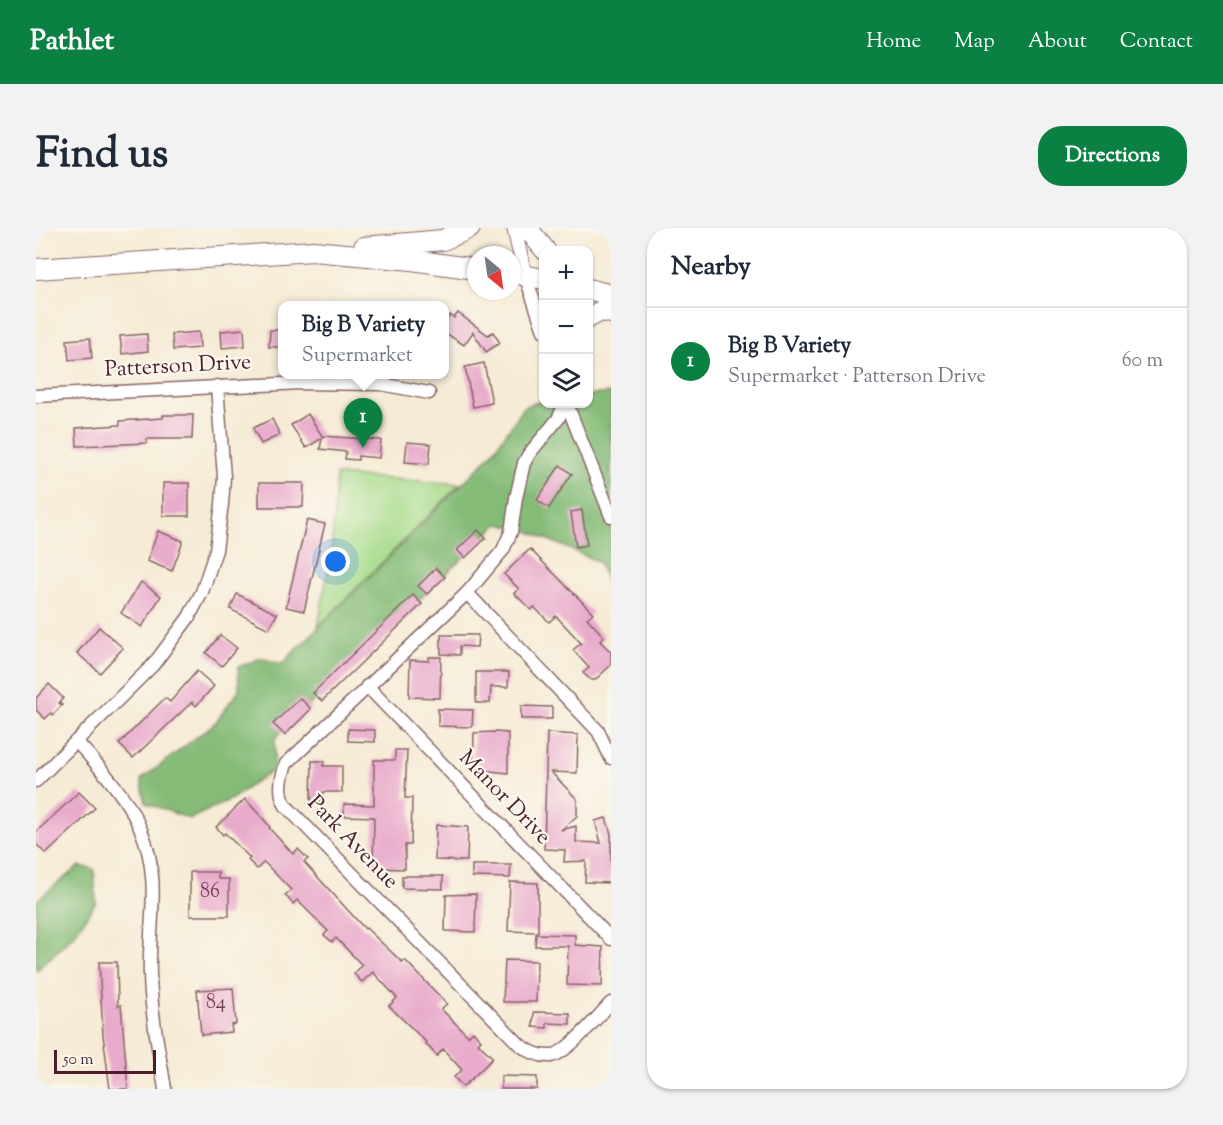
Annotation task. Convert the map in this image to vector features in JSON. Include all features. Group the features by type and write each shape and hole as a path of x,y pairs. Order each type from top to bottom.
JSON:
{"highway":[{"path":"36,269 443,240 470,228"},
{"path":"527,228 542,246"},
{"path":"313,251 467,267"},
{"path":"593,316 602,311 611,313"}],"street":[{"path":"514,228 539,317"},
{"name":"Patterson Drive","path":"36,396 341,382 381,384 429,393"},
{"path":"36,781 153,664 189,617 202,592 216,549 224,477 217,386"},
{"name":"Park Avenue","path":"564,408 558,419 529,453 516,498 511,532 503,550 467,593 286,764 280,779 282,799 286,806 520,1045 534,1054 551,1056 566,1048 611,1003"},
{"path":"568,408 611,516"},
{"path":"467,593 598,731 611,758"},
{"name":"Manor Drive","path":"367,686 611,939"},
{"path":"76,741 130,808 149,851 153,889 150,977 165,1089"}],"green space":[{"path":"611,393 611,597 599,562 524,529 498,524 275,738 274,769 233,798 190,819 146,803 141,780 215,723 239,690 238,667 261,658 282,664 491,455 525,406 539,402 539,408 593,408 593,395"},
{"path":"336,475 460,484 318,627 332,546"},
{"path":"79,866 94,869 96,902 74,935 36,971 36,901"}],"building":[{"path":"458,313 488,335 493,332 500,343 486,352 473,332 464,345 449,335 449,316 454,318"},
{"path":"244,329 245,346 222,348 221,331"},
{"path":"270,330 278,330 278,347 269,347"},
{"path":"199,332 200,348 173,350 172,334"},
{"path":"147,334 148,351 122,354 120,336"},
{"path":"90,338 92,358 69,360 67,340"},
{"path":"484,363 492,403 473,407 465,367"},
{"path":"308,414 322,436 381,440 379,458 358,456 358,460 345,459 346,452 320,449 322,438 306,448 291,425"},
{"path":"163,415 193,415 192,439 147,439 147,443 77,446 76,428 120,425 120,421 163,418"},
{"path":"272,419 280,435 261,444 253,428"},
{"path":"407,442 431,444 429,464 405,462"},
{"path":"560,465 572,474 549,508 537,500"},
{"path":"163,483 189,483 189,516 163,516"},
{"path":"259,483 304,483 303,507 259,507"},
{"path":"582,510 587,545 576,547 571,512"},
{"path":"307,520 325,524 304,611 286,607"},
{"path":"478,530 486,538 465,558 457,550"},
{"path":"158,531 183,541 172,571 147,561"},
{"path":"530,549 593,613 587,618 604,637 600,641 611,652 611,665 595,680 591,680 583,673 589,668 573,650 581,643 556,616 549,622 534,607 531,610 514,593 519,589 504,574"},
{"path":"436,568 445,577 427,594 418,586"},
{"path":"141,582 161,596 142,627 121,613"},
{"path":"237,594 277,614 269,629 230,609"},
{"path":"413,595 422,604 322,701 313,693"},
{"path":"99,627 123,648 100,673 77,653"},
{"path":"220,635 237,648 222,666 206,653"},
{"path":"441,635 478,635 477,647 460,646 460,655 441,654"},
{"path":"429,657 441,657 440,698 409,697 410,660 429,661"},
{"path":"197,671 214,686 196,706 192,702 133,758 119,744 165,698 170,702"},
{"path":"476,672 509,672 508,687 491,687 490,703 476,703"},
{"path":"49,684 63,698 59,703 62,705 53,715 51,713 45,719 36,710 36,698"},
{"path":"300,698 311,709 285,735 273,724"},
{"path":"521,706 552,707 552,719 521,719"},
{"path":"438,709 473,710 472,727 438,726"},
{"path":"348,729 375,730 375,742 348,741"},
{"path":"474,733 508,733 508,773 473,769"},
{"path":"547,733 578,735 577,773 551,772 577,799 577,816 561,830 576,826 576,842 601,843 595,821 606,818 611,834 611,883 585,882 586,861 564,862 565,850 544,849"},
{"path":"395,750 407,750 405,798 412,798 411,845 405,845 405,869 373,868 374,817 344,816 344,804 374,805 374,760 395,760"},
{"path":"312,761 324,761 323,766 342,766 342,792 323,792 323,801 311,800"},
{"path":"79,792 95,808 46,854 36,844 36,832"},
{"path":"245,799 293,854 298,849 308,859 304,862 365,929 402,962 405,960 447,1004 441,1009 468,1036 473,1031 481,1040 478,1043 493,1058 463,1087 454,1077 462,1070 443,1049 437,1056 389,1006 397,998 373,972 362,982 354,974 362,965 336,938 332,942 324,935 328,931 297,900 293,904 285,895 291,890 264,862 257,869 248,860 250,858 216,827"},
{"path":"436,825 468,827 467,861 435,860"},
{"path":"472,865 511,865 510,878 472,877"},
{"path":"190,872 218,872 218,879 229,879 229,916 190,916"},
{"path":"402,876 443,876 443,889 402,888"},
{"path":"510,882 538,883 538,932 508,931"},
{"path":"476,894 475,932 445,931 446,895"},
{"path":"536,934 575,935 575,945 603,947 602,986 567,985 568,946 535,946"},
{"path":"505,960 537,961 536,1002 503,1002"},
{"path":"99,962 117,962 118,1006 121,1005 128,1089 110,1089 103,1035"},
{"path":"233,988 236,1024 231,1025 232,1032 201,1035 197,990"},
{"path":"534,1012 570,1013 570,1024 547,1023 547,1028 533,1027"},
{"path":"501,1076 537,1077 537,1089 501,1089"}],"place":[{"name":"Big B Variety","path":"363,448"}]}
